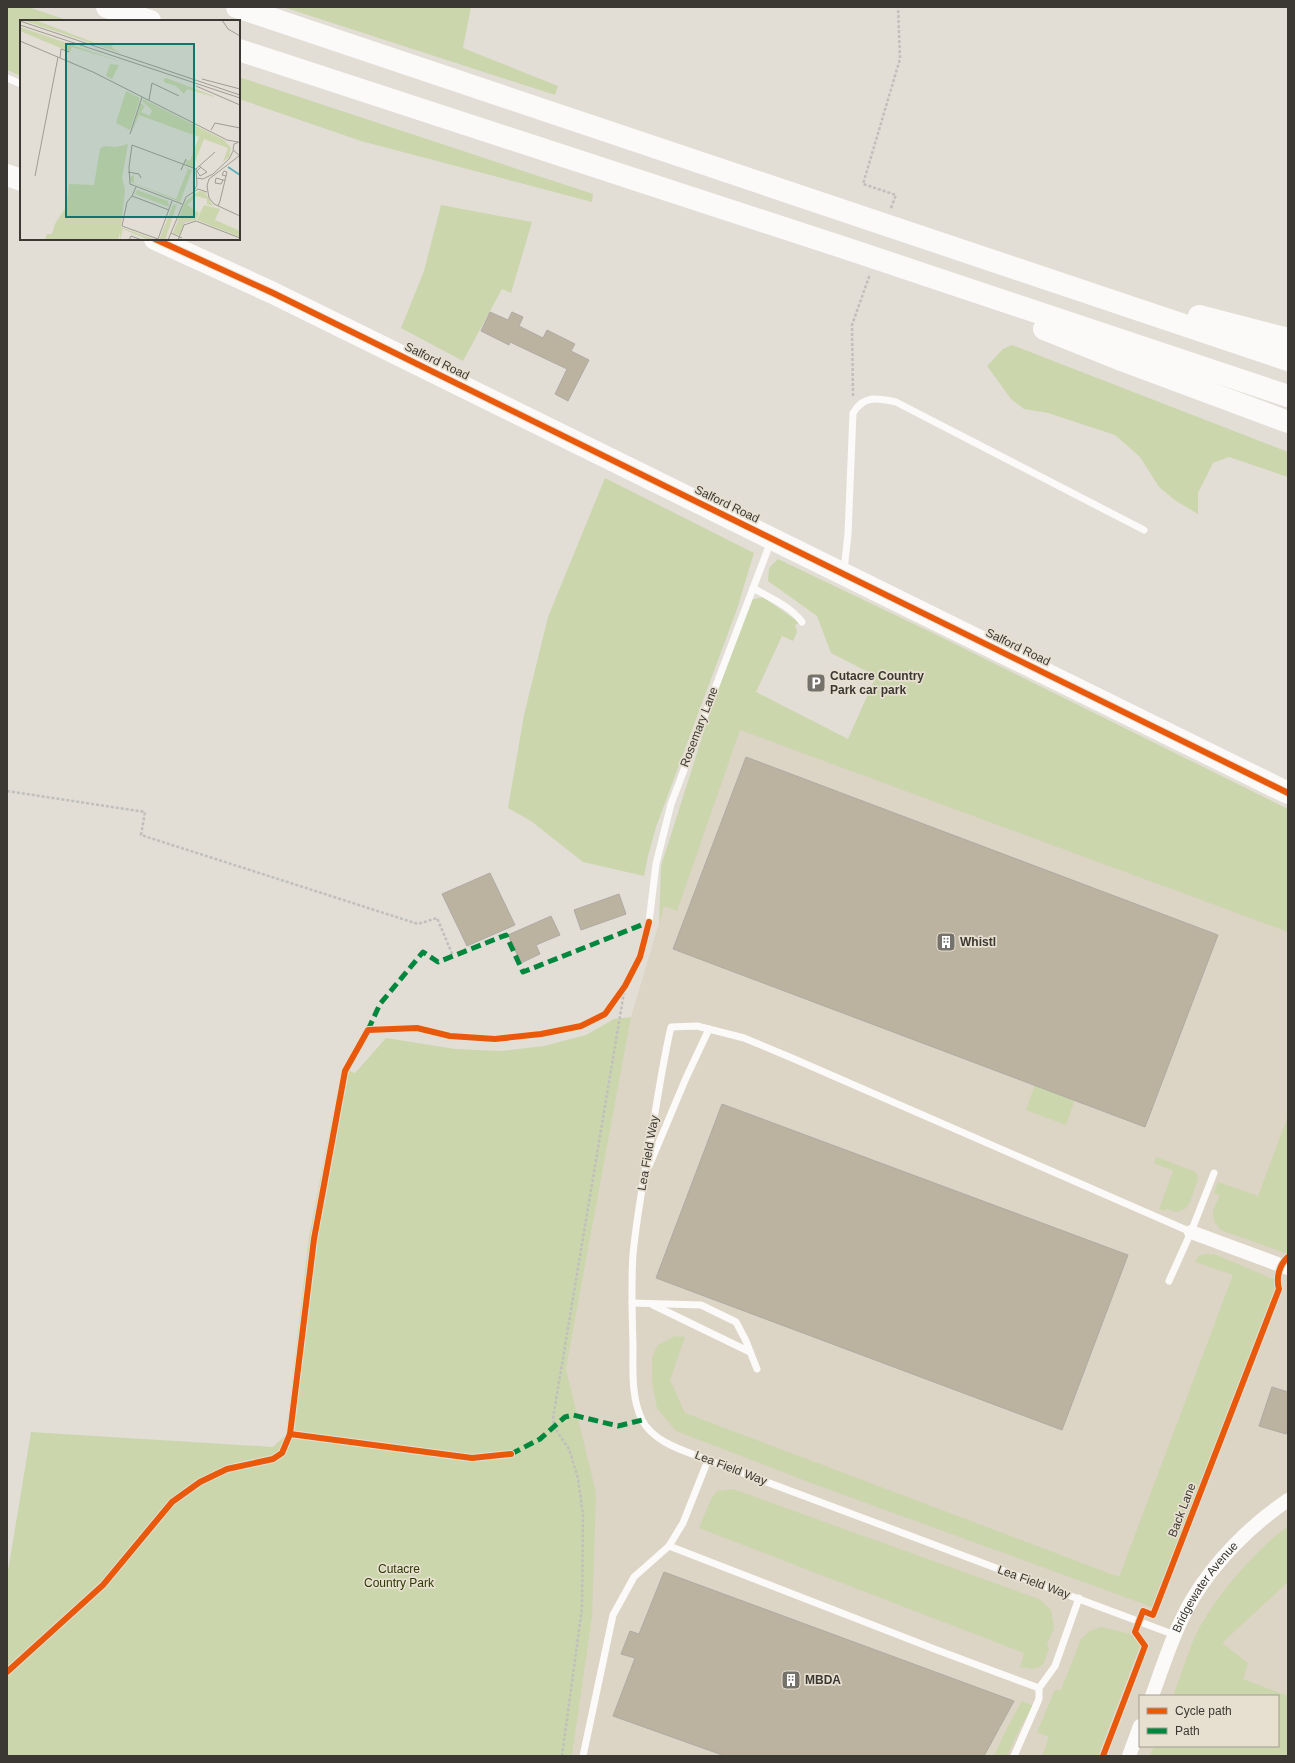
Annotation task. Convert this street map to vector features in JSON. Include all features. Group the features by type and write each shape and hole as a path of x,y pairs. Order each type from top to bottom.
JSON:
{"main road":[{"path":"107,7 147,20"},
{"path":"237,7 1288,360"},
{"path":"240,50 851,250 1288,396"},
{"path":"7,174 20,180"},
{"name":"Salford Road","path":"157,240 273,293 1288,793"},
{"path":"851,250 1124,361 1288,422"},
{"path":"1010,267 1288,339"}],"street":[{"path":"1191,1232 1288,1268"},
{"name":"Bridgewater Avenue","path":"1152,1695 1175,1635 1194,1598 1220,1561 1271,1512 1288,1500"},
{"path":"1128,1756 1139,1728"}],"lane":[{"path":"7,78 20,84"},
{"path":"844,574 848,534 853,413 858,405 866,400 884,399 896,402 1144,530"},
{"name":"Rosemary Lane","path":"650,922 656,864 671,804 772,539"},
{"path":"753,588 786,606 797,615 802,622"},
{"name":"Lea Field Way","path":"709,1029 697,1026 671,1027 665,1052 644,1178 633,1255 632,1303 634,1385 642,1420 650,1431 662,1441 708,1460 1080,1598 1175,1635"},
{"path":"644,1178 686,1078 709,1029 744,1038 792,1058 1191,1232"},
{"path":"1169,1281 1191,1232 1214,1173"},
{"path":"632,1303 701,1305 736,1322 757,1369"},
{"path":"650,1304 750,1352"},
{"path":"583,1756 613,1615 634,1577 669,1546 683,1523 708,1460"},
{"path":"669,1546 1039,1688"},
{"path":"1014,1756 1039,1699 1039,1688 1055,1666 1080,1598"}],"path":[{"path":"896,195 863,184 900,59 898,7"},
{"path":"853,413 852,325 863,295"},
{"path":"7,791 145,812 141,835 418,924 438,918 453,956"},
{"path":"617,997 626,983"},
{"path":"562,1756 582,1608 583,1515 578,1478 569,1449 554,1427 553,1418 626,983"}],"shaded area":[{"path":"739,710 1288,911 1288,1756 572,1756 592,1618 566,1369 631,1017 716,732"}],"green space":[{"path":"7,7 28,7 67,20 20,20 20,76 7,70"},
{"path":"283,7 471,7 463,48 558,86 555,95"},
{"path":"240,77 593,194 592,202 361,141 240,99"},
{"path":"441,205 532,222 511,293 502,289 463,361 401,328 424,271"},
{"path":"1012,345 1288,452 1288,477 1229,457 1213,463 1198,493 1198,514 1176,501 1159,487 1140,457 1115,435 1048,413 1024,409 1011,399 987,366 1003,349"},
{"path":"605,478 754,553 737,609 656,827 644,876 583,862 531,821 508,808 524,715 548,617"},
{"path":"778,559 939,636 1288,809 1288,932 740,730 677,911 664,906 659,925 661,866 712,706 751,600 763,597 800,623 795,625 797,632 793,641 782,636 756,692 848,739 876,676 831,653 817,616 768,581 769,568"},
{"name":"Cutacre Country Park","path":"631,1017 566,1369 596,1493 592,1618 572,1756 7,1756 7,1577 31,1432 273,1447 286,1435 309,1237 342,1068 355,1073 386,1038 455,1049 501,1051 544,1046 586,1035 614,1019"},
{"path":"1036,1082 1076,1096 1066,1125 1026,1110"},
{"path":"1288,1116 1288,1254 1221,1230 1214,1220 1213,1213 1220,1195 1214,1193 1218,1182 1258,1196"},
{"path":"1156,1157 1196,1172 1198,1179 1190,1202 1185,1209 1176,1212 1166,1209 1165,1211 1159,1209 1173,1171 1154,1163"},
{"path":"1214,1254 1280,1282 1152,1607 819,1486 676,1431 657,1408 652,1383 652,1357 658,1345 675,1336 685,1337 670,1380 685,1413 1119,1577 1233,1275 1195,1262 1198,1256"},
{"path":"733,1489 1039,1599 1051,1610 1054,1628 1047,1644 1049,1649 1043,1665 1033,1669 1020,1667 1024,1653 699,1528 711,1499 717,1491"},
{"path":"1288,1526 1288,1582 1222,1643 1248,1663 1243,1679 1288,1696 1288,1756 1150,1756 1154,1747 1279,1747 1279,1695 1173,1695 1193,1641 1210,1610 1247,1563"},
{"path":"1101,1627 1130,1634 1141,1643 1098,1756 1042,1756 1049,1737 1037,1732 1055,1690 1061,1690 1081,1639 1090,1631"},
{"path":"1022,1701 1033,1706 1019,1730 1007,1756 994,1756 1007,1728"}],"building":[{"path":"490,312 508,320 512,312 523,317 519,326 543,338 547,330 575,344 571,351 589,360 568,401 555,394 567,369 510,342 509,345 481,331"},
{"name":"Whistl","path":"746,757 1218,935 1145,1127 673,949"},
{"path":"490,873 515,925 467,946 442,894"},
{"path":"619,894 626,914 581,930 574,910"},
{"path":"551,916 560,935 536,945 540,954 521,963 508,935"},
{"path":"722,1104 1128,1255 1062,1430 656,1278"},
{"path":"1272,1387 1288,1392 1288,1428 1286,1434 1259,1426"},
{"name":"MBDA","path":"664,1572 1014,1701 984,1756 725,1756 613,1716 635,1658 621,1654 630,1631 639,1634"}],"marked path":[{"path":"368,1030 380,1004 423,952 438,962 506,935 523,972 649,922"},
{"path":"511,1454 540,1439 565,1417 573,1415 618,1426 642,1420"}],"cycle path":[{"path":"157,240 273,293 1288,793"},
{"path":"511,1454 472,1458 290,1434 314,1239 345,1071 368,1030 417,1028 450,1036 495,1039 541,1034 581,1026 605,1014 625,986 640,957 649,922"},
{"name":"Back Lane","path":"1103,1756 1145,1646 1135,1632 1143,1611 1153,1615 1279,1289 1278,1276 1280,1268 1288,1257"},
{"path":"7,1672 103,1585 172,1502 200,1482 227,1469 273,1459 282,1453 290,1434"}],"place":[{"name":"Cutacre Country Park car park","path":"816,683"},
{"name":"Whistl","path":"946,942"},
{"name":"MBDA","path":"791,1680"}]}
